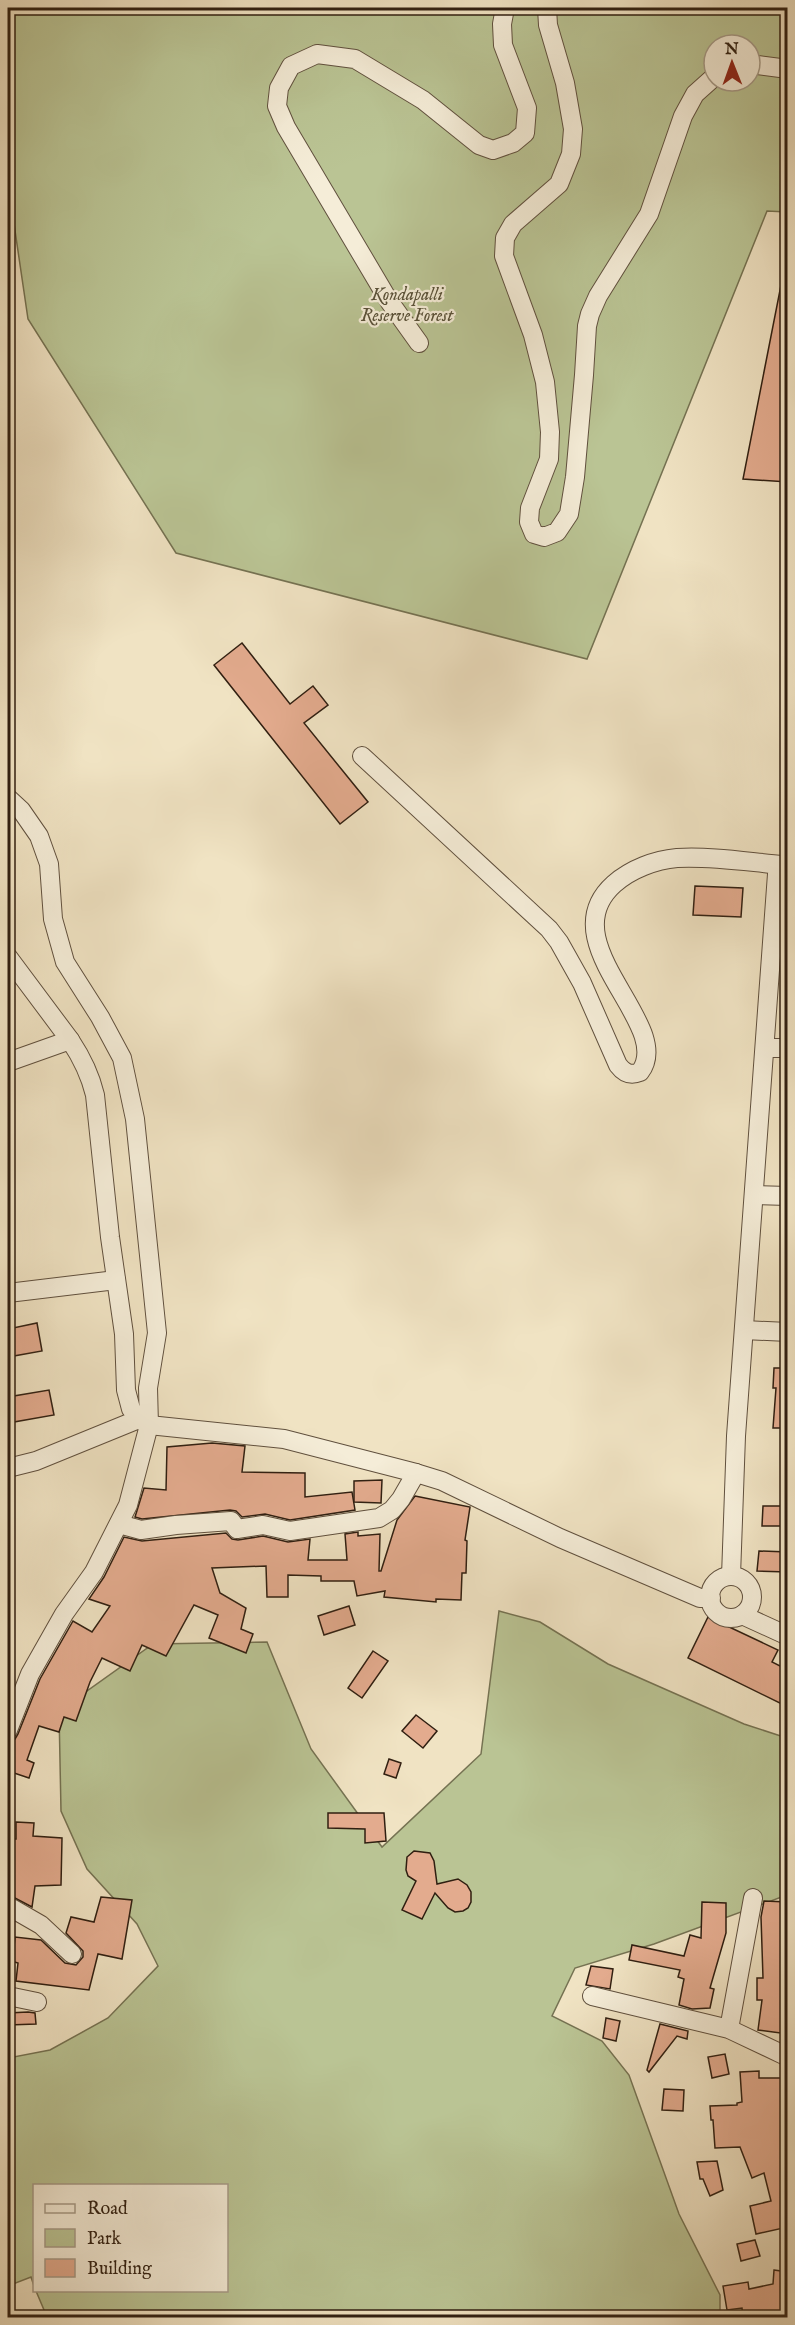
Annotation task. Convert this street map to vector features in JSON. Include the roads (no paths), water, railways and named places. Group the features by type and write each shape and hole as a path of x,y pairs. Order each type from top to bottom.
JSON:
{"street":[{"path":"419,343 389,301 286,128 277,106 279,88 291,66 317,54 355,59 423,100 479,145 493,150 513,142 525,133 527,108 503,45 502,24 505,8"},
{"path":"547,8 548,25 565,83 573,129 571,154 559,184 513,224 505,238 504,256 533,335 545,382 550,432 549,459 530,508 529,522 534,534 544,537 557,531 569,514 590,314 598,296 649,214 683,116 695,94 702,88"},
{"path":"762,66 788,69"},
{"path":"362,756 549,929 582,982 613,1057 623,1072 630,1074 640,1072 643,1068 646,1058 645,1044 595,937 597,910 608,889 622,876 657,861 677,858 785,864"},
{"path":"8,798 21,810 39,836 49,864 53,919 64,962 100,1017 122,1058 135,1119 157,1333 144,1422 128,1504 94,1572 64,1614 30,1674 8,1730"},
{"path":"731,1576 736,1436 777,874 785,864"},
{"path":"8,957 82,1057 91,1076 124,1334 126,1390 131,1409 144,1422"},
{"path":"8,1062 70,1040"},
{"path":"766,1047 788,1048"},
{"path":"755,1195 788,1196"},
{"path":"8,1293 116,1280"},
{"path":"744,1330 788,1332"},
{"path":"8,1468 36,1461 144,1422 284,1439 442,1481 560,1538 700,1598 711,1598"},
{"path":"119,1524 141,1530 231,1521 237,1529 263,1525 290,1531 379,1518 392,1510 416,1473"},
{"path":"742,1615 751,1604 751,1590 741,1579 731,1576 720,1580 715,1585 711,1598 712,1605 722,1616 728,1618 742,1615 788,1636"},
{"path":"729,2029 753,1898"},
{"path":"8,1906 41,1925 72,1954"},
{"path":"8,1996 37,2002"},
{"path":"592,1996 729,2029 788,2057"}],"park label":[{"name":"Kondapalli Reserve Forest","path":"407,305"}]}
